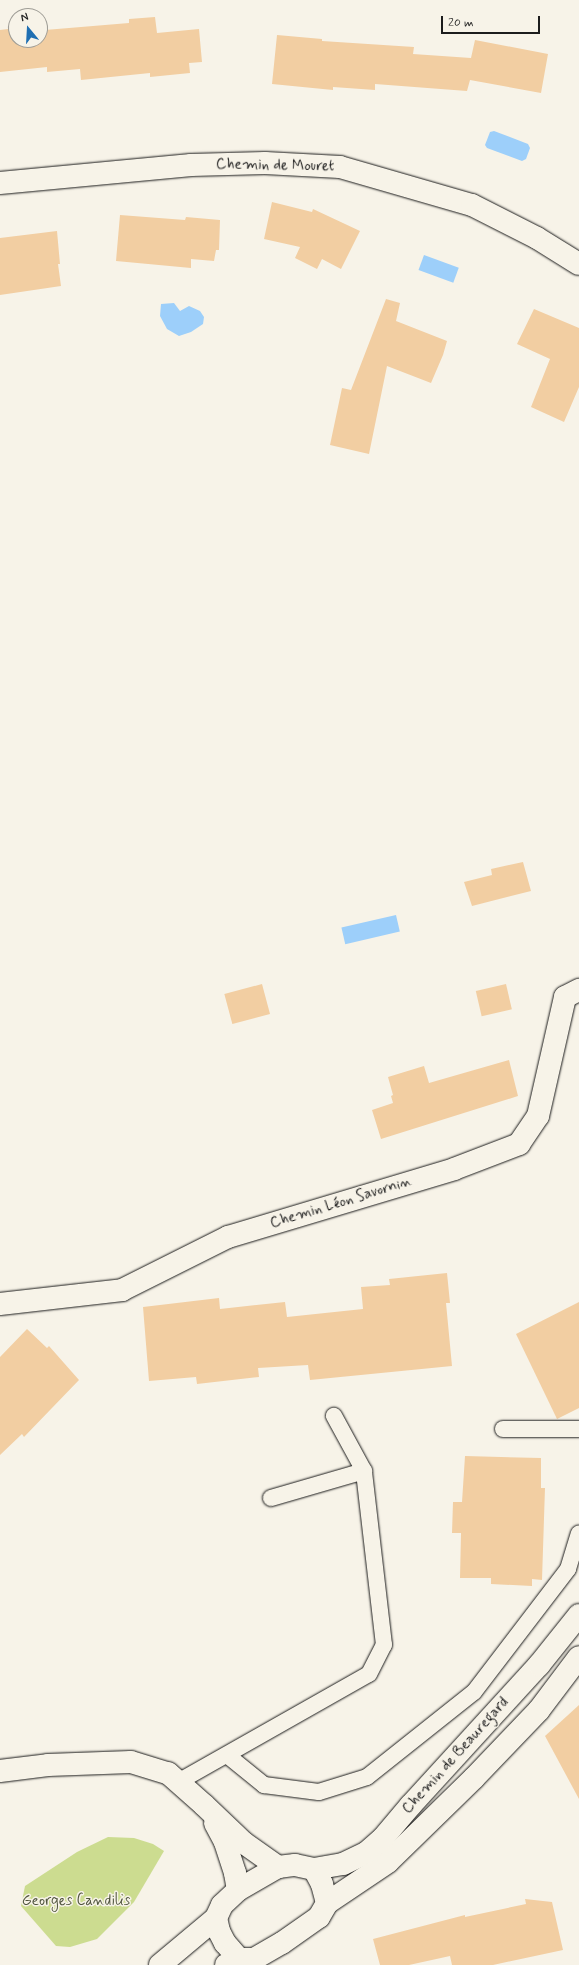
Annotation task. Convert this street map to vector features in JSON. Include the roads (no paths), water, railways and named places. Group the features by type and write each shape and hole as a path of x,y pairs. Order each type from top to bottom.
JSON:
{"street":[{"name":"Chemin de Mouret","path":"0,183 192,165 265,162 340,167 472,205 537,238 579,264"},
{"name":"Chemin Léon Savornin","path":"0,1304 122,1290 228,1237 454,1169 518,1144 538,1116 565,997 579,990"},
{"name":"Chemin de Beauregard","path":"314,1869 343,1864 366,1853 383,1838 410,1805 539,1665 579,1615"},
{"name":"Chemin de Beauregard","path":"326,1903 394,1856 474,1778 539,1710 579,1657"},
{"path":"0,1771 48,1765 131,1762 168,1774 204,1805 244,1843 278,1867"},
{"path":"204,1805 225,1842 235,1873 238,1890"},
{"path":"160,1965 216,1918 222,1905 238,1890 278,1867 295,1865 314,1869 322,1884 326,1903 319,1918 282,1943 254,1959 232,1962 219,1931 216,1918"}],"lane":[{"path":"178,1782 369,1674 384,1645 364,1471 334,1416"},
{"path":"503,1429 579,1429"},
{"path":"271,1498 364,1471"},
{"path":"227,1755 264,1785 319,1792 367,1777 474,1692 568,1569 579,1534"}],"water":[{"path":"494,131 528,144 530,148 526,159 522,161 487,148 485,145 490,132"},
{"path":"424,255 459,268 453,283 419,270"},
{"path":"174,303 180,311 189,306 200,311 204,317 203,324 191,332 179,336 167,329 160,316 161,304"},
{"path":"396,915 400,932 345,944 341,928"}],"park label":[{"name":"Georges Candilis","path":"76,1902"}]}
